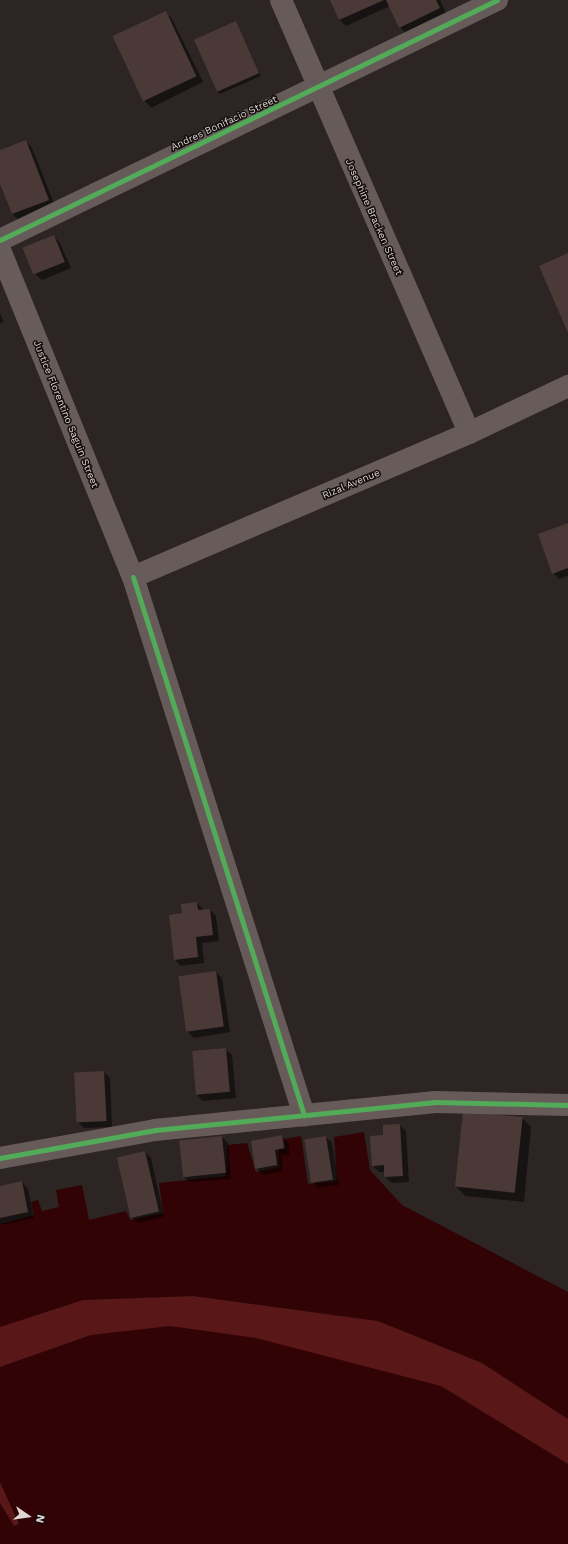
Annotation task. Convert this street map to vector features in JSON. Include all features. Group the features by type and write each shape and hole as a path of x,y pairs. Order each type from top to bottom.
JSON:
{"main road":[{"name":"Justice Florentino Saguin Street","path":"0,250 133,577"},
{"name":"Rizal Avenue","path":"133,577 469,433 568,386"}],"street":[{"name":"Josephine Bracken Street","path":"281,0 318,89 469,433"},
{"name":"Andres Bonifacio Street","path":"0,240 318,89 497,0"},
{"path":"133,577 304,1115"},
{"path":"0,1158 155,1130 436,1102 568,1105"}],"shaded area":[{"path":"364,1132 370,1170 402,1205 568,1292 568,1419 482,1363 378,1321 193,1296 83,1300 0,1327 0,1224 34,1215 31,1202 38,1200 42,1211 59,1207 56,1190 82,1185 89,1220 126,1211 130,1220 163,1213 159,1183 226,1176 227,1145 247,1143 256,1172 279,1167 278,1150 286,1149 284,1139 301,1136 308,1184 337,1181 334,1137"},
{"path":"193,1296 379,1321 482,1363 568,1419 568,1464 441,1386 91,1335 0,1367 0,1327 83,1300"},
{"path":"170,1326 256,1338 441,1386 568,1464 568,1544 0,1544 0,1503 14,1526 19,1524 0,1482 0,1367 91,1335"},
{"path":"0,1482 19,1524 14,1526 0,1503"}],"building":[{"path":"330,0 384,0 339,20"},
{"path":"386,0 436,0 440,8 399,28"},
{"path":"166,11 196,76 143,101 113,36"},
{"path":"236,21 259,73 217,92 194,40"},
{"path":"26,140 49,200 12,214 0,184 0,150"},
{"path":"54,235 65,262 33,275 22,248"},
{"path":"568,253 568,333 539,266"},
{"path":"568,523 568,568 552,574 538,534"},
{"path":"197,902 198,910 210,909 213,935 196,937 198,957 174,960 169,915 182,913 181,904"},
{"path":"216,971 224,1026 186,1032 178,976"},
{"path":"226,1048 230,1092 196,1095 192,1051"},
{"path":"104,1071 107,1121 77,1123 74,1073"},
{"path":"463,1111 523,1117 515,1193 455,1187"},
{"path":"400,1124 403,1176 384,1177 384,1165 372,1166 370,1136 383,1135 383,1125"},
{"path":"282,1135 284,1148 275,1150 277,1165 255,1169 251,1141"},
{"path":"222,1136 226,1173 183,1177 179,1140"},
{"path":"326,1136 333,1179 311,1183 304,1139"},
{"path":"145,1151 159,1211 131,1218 117,1158"},
{"path":"22,1181 28,1212 0,1218 0,1186"}],"cycle path":[{"path":"0,240 497,0"},
{"path":"133,577 304,1115"},
{"path":"0,1158 155,1130 436,1102 568,1105"}]}
